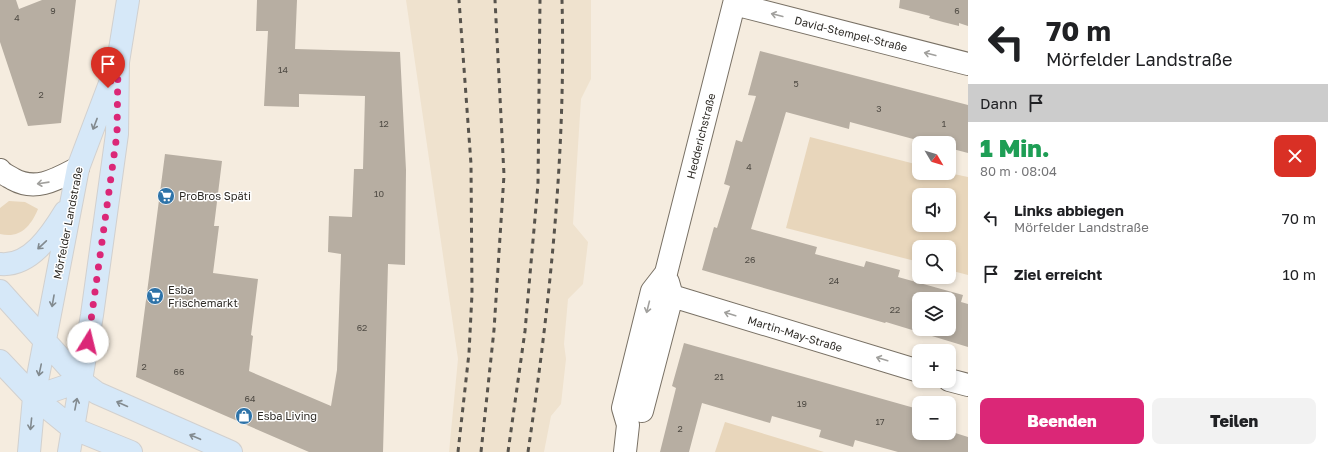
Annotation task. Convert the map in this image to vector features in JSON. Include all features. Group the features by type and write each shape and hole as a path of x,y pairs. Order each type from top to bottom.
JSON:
{"main road":[{"name":"Mörfelder Landstraße","path":"68,452 81,381 117,134 118,62 128,0"},
{"name":"Mörfelder Landstraße","path":"29,452 34,397 78,168 118,62"},
{"path":"0,264 6,265 31,255 48,239 72,201"},
{"path":"0,292 81,381 97,393 231,452"},
{"path":"0,361 34,397 72,428 131,452"},
{"path":"34,397 81,381"}],"street":[{"name":"David-Stempel-Straße","path":"735,2 968,64"},
{"name":"Hedderichstraße","path":"625,452 628,425 623,408 652,291 666,273 735,2"},
{"path":"0,170 2,173 23,185 30,185 52,182 78,168"},
{"name":"Hedderichstraße","path":"642,411 672,296 666,273"},
{"name":"Martin-May-Straße","path":"672,296 912,369"},
{"path":"956,382 968,385"}],"shaded area":[{"path":"406,0 591,0 591,79 581,99 573,224 588,242 583,284 568,299 564,344 566,359 561,404 551,416 544,452 449,452 458,359"},
{"path":"810,137 912,163 912,180 956,180 956,174 968,177 968,275 956,272 956,240 912,240 912,260 786,228"},
{"path":"9,201 25,202 38,209 28,226 19,233 13,235 0,234 0,208"},
{"path":"725,422 824,452 715,452"}],"building":[{"path":"0,0 16,0 19,9 42,0 76,0 61,123 28,126 0,42"},
{"path":"257,0 297,0 295,49 400,52 406,170 405,265 388,264 383,452 309,452 136,377 165,154 222,161 214,226 219,226 213,273 258,279 251,335 253,336 249,371 331,406 337,370 341,254 328,252 329,216 352,217 354,169 363,169 365,96 299,94 299,107 264,106 268,31 256,31"},
{"path":"900,0 968,0 968,26 959,23 959,26 943,22 929,18 930,16 899,8"},
{"path":"760,51 968,105 968,153 956,150 956,136 912,136 912,139 850,122 849,129 786,112 751,229 817,247 815,254 864,267 866,261 900,270 898,277 912,281 912,284 923,284 952,292 912,292 912,330 702,270 714,227 717,228 730,186 724,184 736,140 742,142 756,96 748,95"},
{"path":"956,293 963,295 961,302 968,304 968,347 932,336 956,336"},
{"path":"684,343 912,407 912,440 956,440 956,433 968,437 968,452 898,452 855,440 853,447 819,437 821,430 772,416 770,423 702,403 689,452 660,452 676,388 672,386"}],"railway":[{"path":"458,452 469,353 472,294 471,164 459,0"},
{"path":"481,452 494,330 504,175 495,0"},
{"path":"508,452 525,331 538,184 540,0"},
{"path":"528,452 543,339 555,227 559,170 563,57 562,0"}],"place":[{"name":"ProBros Späti","path":"166,196"},
{"name":"Esba Frischemarkt","path":"155,296"},
{"name":"Esba Living","path":"244,416"}],"route":[{"path":"88,342 117,134 118,62 108,88"}]}
